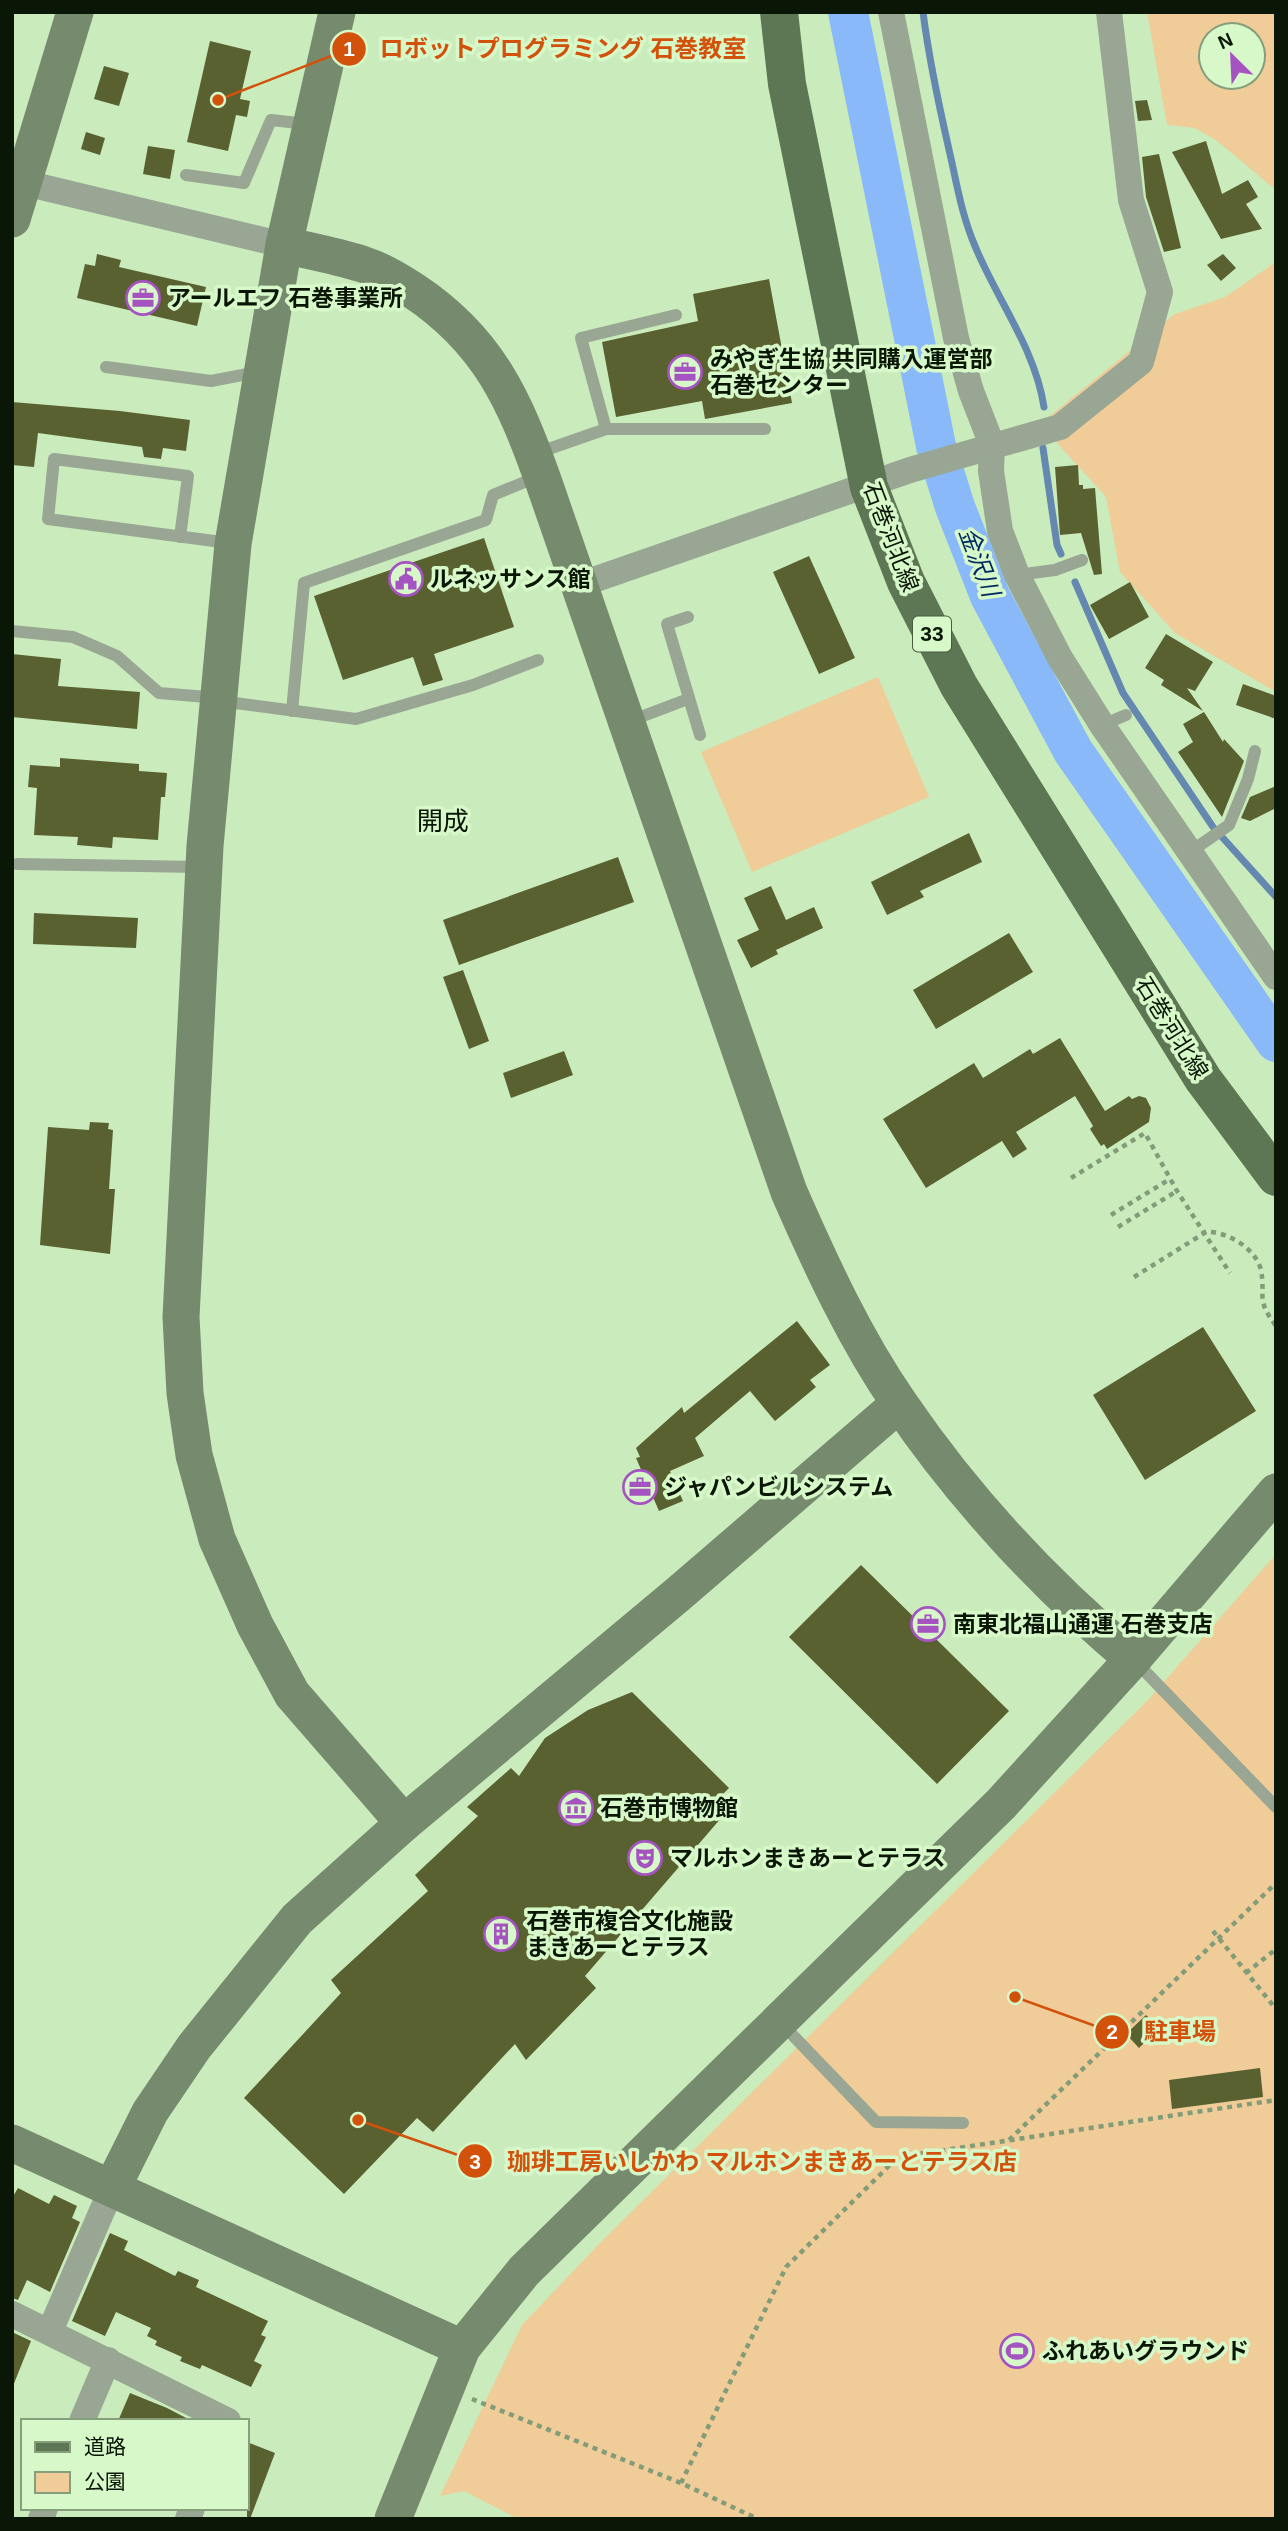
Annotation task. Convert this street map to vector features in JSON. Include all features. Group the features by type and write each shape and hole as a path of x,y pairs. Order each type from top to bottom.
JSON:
{"main road":[{"name":"石巻河北線","path":"779,12 787,84 869,486 906,582 959,686 1203,1079 1276,1177"}],"street":[{"path":"12,219 75,12"},
{"path":"337,12 284,245 233,544 204,867 181,1317 186,1393 194,1455 217,1539 255,1625 292,1694 404,1823"},
{"path":"891,12 956,338 991,471 1000,531 1017,575 1060,658 1102,725 1198,847 1276,977"},
{"path":"579,585 911,470 1060,426 1141,362 1160,292 1131,200 1108,12"},
{"path":"25,183 363,264 399,281 462,327 513,402 789,1192 844,1309 900,1404 1008,1538 1087,1620 1133,1659"},
{"path":"50,2331 112,2188 150,2112 194,2047 245,1980 297,1919 404,1823 676,1596 900,1404"},
{"path":"393,2519 462,2348 524,2271 1001,1804 1133,1659 1276,1492"},
{"path":"12,2143 462,2348"},
{"path":"12,2314 224,2419"},
{"path":"83,2419 107,2360"}],"lane":[{"path":"186,175 244,183 271,120 311,125"},
{"path":"606,429 581,338 676,315"},
{"path":"106,368 211,381 262,372"},
{"path":"292,711 304,583 486,520 493,495 537,465 606,429 765,429"},
{"path":"180,537 188,476 54,459 48,519 180,537 233,544"},
{"path":"1017,575 1055,570 1082,560"},
{"path":"688,617 667,624 701,735"},
{"path":"12,631 74,636 117,656 159,693 219,698 235,704 356,719 473,685 538,660"},
{"path":"625,722 688,699"},
{"path":"1102,725 1126,715"},
{"path":"1198,847 1229,825 1248,779 1255,751"},
{"path":"18,864 204,867"},
{"path":"1133,1659 1276,1807"},
{"path":"779,2021 876,2122 963,2123"}],"path":[{"path":"1071,1178 1145,1133 1177,1191 1230,1273"},
{"path":"1111,1215 1170,1179"},
{"path":"1118,1227 1177,1191"},
{"path":"1134,1277 1206,1232 1217,1232 1231,1238 1257,1260 1261,1268 1262,1304 1276,1326"},
{"path":"1008,2140 1276,1883"},
{"path":"1213,1931 1276,2009"},
{"path":"1246,1972 1276,1949"},
{"path":"681,2483 786,2267 898,2157 1276,2101"},
{"path":"445,2389 681,2483 758,2519"}],"green space":[{"path":"1147,12 1276,12 1276,190 1216,140 1195,128 1167,125"},
{"path":"1276,262 1276,692 1175,633 1120,572 1106,497 1040,424 1175,314 1225,297"},
{"path":"878,677 929,797 752,872 701,752"},
{"path":"1276,1554 1276,2519 518,2519 464,2491 440,2496 522,2325 601,2242 1148,1700"}],"building":[{"path":"210,41 251,51 240,99 250,101 247,117 236,115 228,151 187,142"},
{"path":"104,66 129,73 119,106 94,99"},
{"path":"1147,100 1152,120 1138,121 1135,101"},
{"path":"86,132 105,138 100,155 81,149"},
{"path":"1206,141 1222,194 1248,180 1258,197 1246,204 1262,229 1221,239 1172,152"},
{"path":"148,146 175,150 170,179 143,174"},
{"path":"1159,154 1181,248 1164,252 1146,197 1142,157"},
{"path":"97,254 121,260 119,267 206,287 197,326 77,298 85,264 95,266"},
{"path":"1223,254 1236,268 1221,281 1207,265"},
{"path":"769,279 792,403 705,419 702,401 616,417 602,342 698,321 693,294"},
{"path":"12,402 190,420 186,451 163,448 161,459 144,457 142,447 38,433 34,467 12,465"},
{"path":"1078,465 1079,485 1083,485 1083,489 1095,488 1102,574 1094,575 1081,533 1060,535 1055,467"},
{"path":"484,538 514,627 434,654 443,680 423,686 413,657 343,680 314,596"},
{"path":"809,556 855,658 819,674 773,572"},
{"path":"1130,582 1149,617 1109,639 1090,605"},
{"path":"1166,634 1213,662 1195,691 1187,688 1203,711 1161,685 1164,680 1145,668"},
{"path":"12,654 61,659 58,686 140,692 137,729 12,717"},
{"path":"1243,684 1276,696 1276,719 1236,705"},
{"path":"1204,712 1223,742 1224,739 1244,761 1222,817 1178,752 1193,742 1183,724"},
{"path":"60,758 139,764 139,771 167,773 165,797 161,797 158,840 113,837 112,848 77,845 78,837 34,835 37,788 28,787 30,765 60,767"},
{"path":"1276,786 1276,808 1250,821 1241,818 1250,797"},
{"path":"969,833 982,862 920,891 924,897 887,915 871,882"},
{"path":"618,857 634,902 459,965 443,920"},
{"path":"771,886 786,920 814,907 823,928 776,950 778,954 751,968 737,940 759,930 744,898"},
{"path":"34,913 138,918 136,948 33,944"},
{"path":"1009,933 1033,972 936,1029 913,990"},
{"path":"463,970 489,1041 469,1049 443,977"},
{"path":"1060,1038 1105,1111 1129,1096 1132,1099 1139,1096 1146,1098 1151,1108 1149,1122 1107,1149 1104,1144 1101,1146 1090,1129 1093,1126 1075,1096 1016,1132 1027,1149 1013,1158 1002,1141 926,1188 883,1119 974,1063 983,1078 1030,1049 1033,1054"},
{"path":"564,1051 573,1075 511,1098 503,1073"},
{"path":"90,1122 109,1123 108,1129 113,1130 109,1189 115,1189 110,1254 40,1245 48,1127 89,1130"},
{"path":"797,1321 830,1365 810,1380 816,1387 775,1421 750,1391 695,1438 704,1456 670,1471 683,1501 659,1511 636,1458 640,1457 636,1448 682,1407 684,1413"},
{"path":"1203,1327 1256,1411 1145,1480 1093,1395"},
{"path":"861,1565 1009,1711 937,1784 789,1637"},
{"name":"石巻市複合文化施設 まきあーとテラス","path":"632,1692 729,1788 709,1808 722,1817 585,1976 596,1988 526,2060 515,2044 433,2132 417,2118 344,2194 244,2098 341,1993 331,1980 428,1891 415,1875 478,1816 467,1807 511,1768 519,1776 545,1738 588,1710"},
{"path":"1146,2015 1159,2028 1139,2048 1126,2034"},
{"path":"1260,2068 1263,2097 1172,2109 1169,2080"},
{"path":"18,2188 49,2204 54,2195 77,2206 72,2218 80,2222 50,2292 27,2280 18,2300 12,2298 12,2198"},
{"path":"110,2233 128,2241 124,2250 175,2276 178,2271 199,2280 196,2287 268,2321 261,2335 266,2337 254,2361 262,2365 251,2387 202,2365 200,2369 180,2361 182,2357 155,2345 157,2341 147,2336 151,2328 116,2312 105,2336 72,2321"},
{"path":"12,2332 31,2341 13,2386 12,2385"},
{"path":"130,2393 188,2419 119,2419"},
{"path":"248,2442 275,2453 250,2519 247,2519"}],"waterway":[{"name":"金沢川","path":"848,12 936,446 955,507 990,596 1073,751 1276,1042"},
{"path":"923,12 938,101 967,223 984,266 1033,365 1044,407"},
{"path":"1043,448 1057,545 1061,554"},
{"path":"1075,582 1123,693 1213,827 1276,897"}],"place":[{"name":"ロボットプログラミング 石巻教室","path":"218,100"},
{"name":"アールエフ 石巻事業所","path":"143,298"},
{"name":"みやぎ生協 共同購入運営部 石巻センター","path":"685,372"},
{"name":"ルネッサンス館","path":"406,579"},
{"name":"ジャパンビルシステム","path":"640,1487"},
{"name":"南東北福山通運 石巻支店","path":"928,1624"},
{"name":"石巻市博物館","path":"576,1808"},
{"name":"マルホンまきあーとテラス","path":"645,1858"},
{"name":"石巻市複合文化施設 まきあーとテラス","path":"501,1934"},
{"name":"駐車場","path":"1015,1997"},
{"name":"珈琲工房いしかわ マルホンまきあーとテラス店","path":"358,2120"},
{"name":"ふれあいグラウンド","path":"1017,2351"}],"district":[{"name":"開成","path":"443,821"}]}
